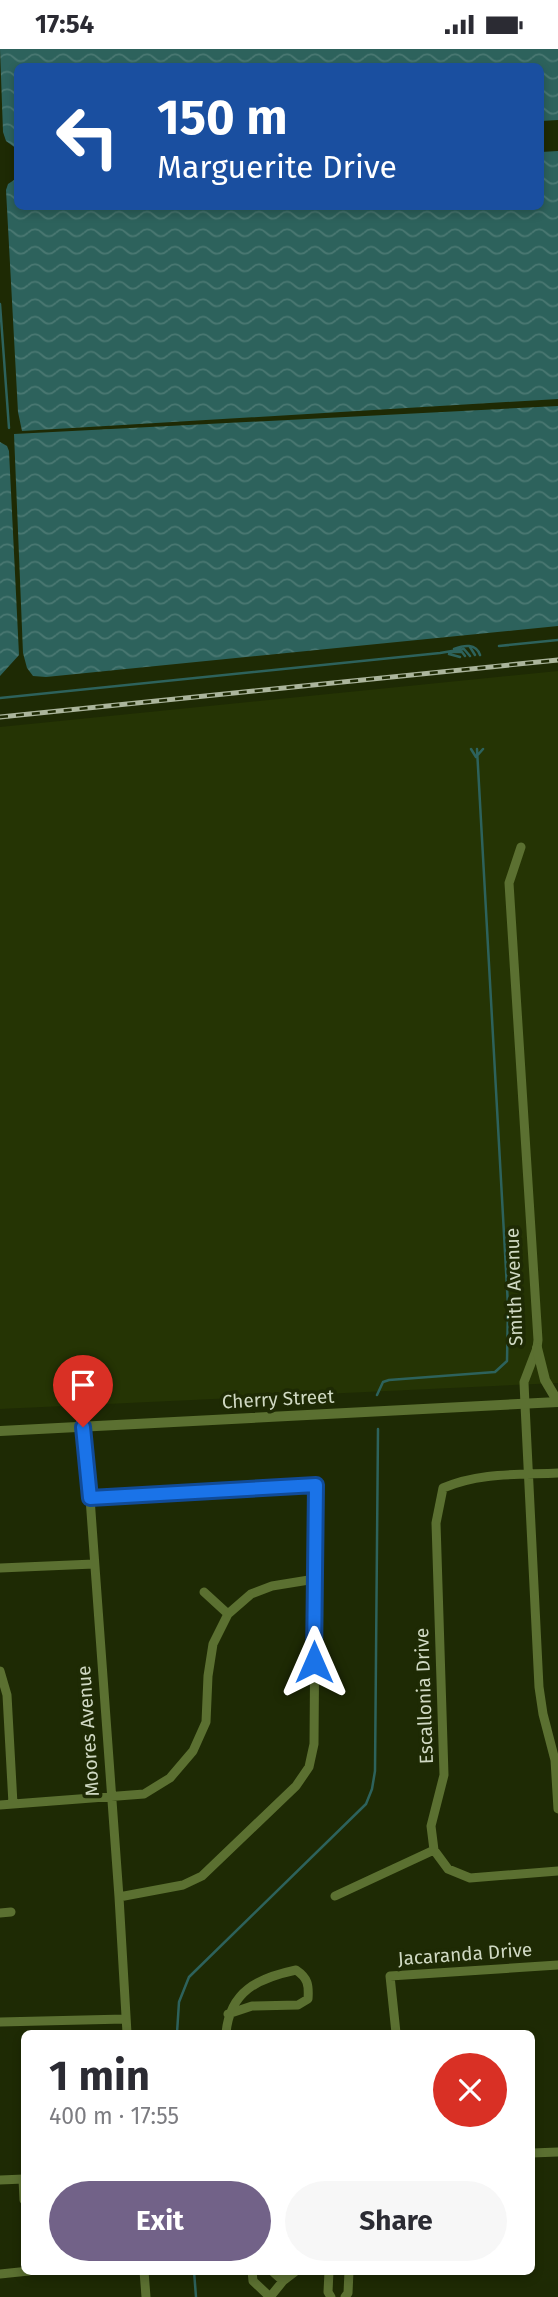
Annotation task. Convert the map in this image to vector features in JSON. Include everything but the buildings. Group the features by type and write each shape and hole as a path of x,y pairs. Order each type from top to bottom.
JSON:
{"street":[{"name":"Smith Avenue","path":"520,847 509,883 537,1348 524,1383 539,1687 555,1760 558,1809"},
{"path":"537,1348 545,1380 558,1402"},
{"name":"Cherry Street","path":"0,1431 558,1402"},
{"name":"Moores Avenue","path":"83,1427 127,2030"},
{"path":"528,1474 558,1473"},
{"name":"Escallonia Drive","path":"434,1850 432,1826 444,1775 436,1523 443,1488 462,1480 483,1476 528,1474"},
{"path":"90,1498 316,1485 314,1744 309,1767 296,1786 202,1876 183,1885 119,1897"},
{"path":"0,1568 94,1564"},
{"path":"0,1805 144,1794 170,1778 193,1751 206,1722 208,1676 213,1644 228,1614 251,1594 272,1586 315,1579"},
{"path":"204,1592 228,1614"},
{"path":"0,1671 7,1695 13,1804"},
{"path":"335,1896 434,1850 448,1869 470,1878 558,1871"},
{"path":"0,1913 11,1912"},
{"name":"Jacaranda Drive","path":"396,2030 390,1976 558,1965"},
{"path":"226,2030 228,2014 245,1989 269,1975 296,1970 305,1976 309,1986 307,1999 298,2005 252,2006 228,2014"},
{"path":"0,2022 25,2027 125,2019"},
{"path":"535,2153 558,2152"},
{"path":"0,2180 21,2179"},
{"path":"0,2274 21,2272"},
{"path":"144,2275 146,2297"},
{"path":"252,2275 253,2281 270,2297 291,2275"},
{"path":"276,2275 283,2281"},
{"path":"330,2275 328,2292 331,2297"},
{"path":"345,2297 348,2293 349,2275"}],"shaded area":[{"path":"558,671 558,1383 0,1409 0,727"}],"water":[{"path":"0,49 558,49 558,120 544,121 544,63 14,63 14,147 6,141 3,132"},
{"path":"558,151 558,399 22,431 18,412 6,190 8,184 14,180 14,210 544,210 544,152"},
{"path":"558,406 558,626 46,677 33,676 27,668 23,653 14,434"},
{"path":"0,442 7,446 9,451 19,655 0,676"}],"waterway":[{"path":"0,304 9,428"},
{"path":"499,646 558,640"},
{"path":"470,647 475,655"},
{"path":"454,649 473,647 480,655"},
{"path":"0,698 464,649 470,656"},
{"path":"450,652 462,652 465,656"},
{"path":"449,654 460,657"},
{"path":"471,749 476,757"},
{"path":"377,1395 383,1382 389,1380 495,1372 507,1361 508,1306 477,749"},
{"path":"476,757 483,749"},
{"path":"177,2030 179,2002 189,1977 366,1804 372,1789 375,1771 378,1429"},
{"path":"194,2275 196,2297"}],"railway":[{"path":"0,717 558,660"}],"route":[{"path":"83,1427 90,1498 316,1485 314,1662"}]}
